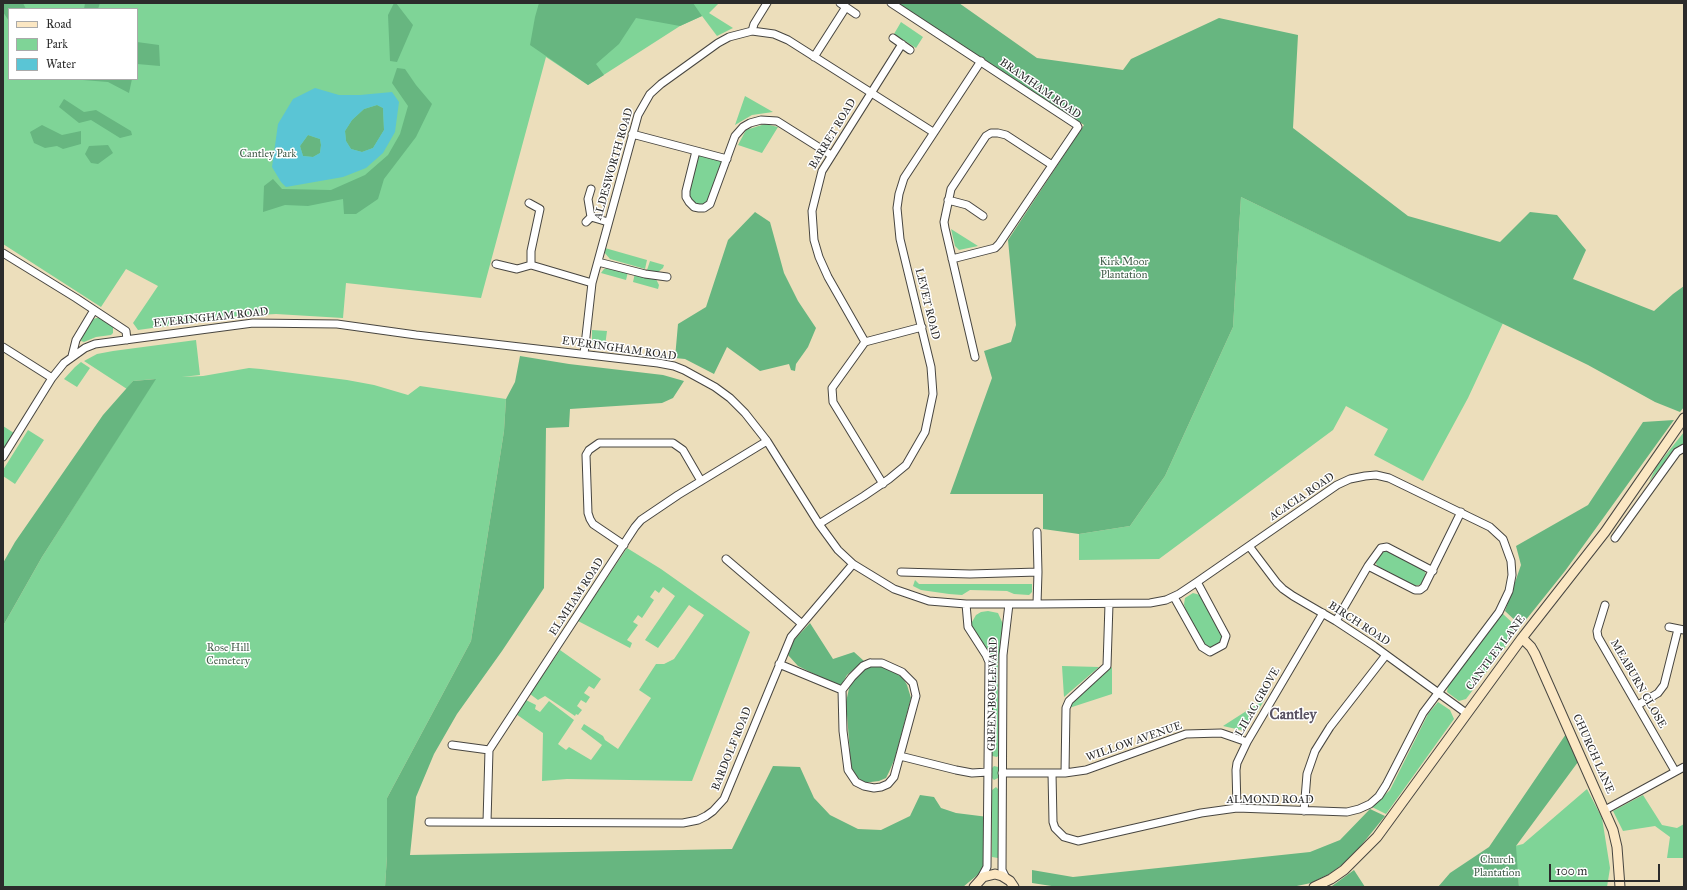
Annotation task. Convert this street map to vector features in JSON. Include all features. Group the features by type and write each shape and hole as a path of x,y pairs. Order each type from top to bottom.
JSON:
{"main road":[{"name":"CANTLEY LANE","path":"1314,887 1331,879 1344,870 1377,837 1522,638 1605,532 1684,419"},
{"name":"CHURCH LANE","path":"1522,638 1531,647 1535,654 1613,830 1617,847 1620,887"},
{"path":"974,887 981,879 990,874 995,874 1006,878 1015,887"}],"street":[{"path":"752,31 754,24 767,3"},
{"name":"BRAMHAM ROAD","path":"891,3 1077,125 1077,129 999,244 995,248 952,259"},
{"path":"814,57 843,5 856,14"},
{"name":"ALDESWORTH ROAD","path":"584,354 592,283 638,115 643,104 661,84 718,43 729,37 752,31 774,34 788,40 933,132"},
{"path":"893,38 910,50"},
{"name":"BARRET ROAD","path":"865,342 828,277 814,240 812,217 813,202 822,171 830,155 902,44"},
{"name":"LEVET ROAD","path":"819,524 883,484 906,465 925,432 933,394 933,380 896,219 899,194 904,178 981,61"},
{"path":"696,151 686,191 686,197 694,207 699,208 704,208 710,204 735,136 743,127 761,120 777,121 830,155"},
{"path":"975,357 945,228 948,200 951,189 986,136 998,132 1006,135 1052,164"},
{"path":"632,134 727,159"},
{"path":"590,189 588,198 588,220 608,222"},
{"path":"948,200 967,205 983,216"},
{"path":"529,203 540,209 531,251 531,265"},
{"path":"3,253 126,331 127,340"},
{"path":"598,262 645,274 667,277"},
{"path":"496,264 517,269 531,265 592,283"},
{"path":"3,457 6,445 52,378 64,363 72,356 76,340 94,310"},
{"name":"EVERINGHAM ROAD","path":"72,356 95,344 253,323 307,322 343,324 416,335 674,366 715,387 730,398 745,413 767,441 819,524 838,550 853,564 894,589 930,601 966,604 1009,604"},
{"path":"883,484 833,402 832,397 834,384 865,342 922,327"},
{"path":"3,347 52,378"},
{"name":"ELMHAM ROAD","path":"489,750 641,520 767,441"},
{"path":"624,544 593,524 590,519 588,513 586,455 589,450 599,443 673,443 683,450 701,481"},
{"path":"1615,538 1677,452 1684,448"},
{"name":"ACACIA ROAD","path":"1009,604 1150,603 1174,597 1337,485 1350,479 1376,475 1389,478 1490,527 1503,539 1511,561 1512,576 1509,591 1500,612 1437,694"},
{"path":"1368,566 1415,590 1420,590 1424,587 1433,570 1460,512"},
{"path":"1037,532 1037,604"},
{"name":"BIRCH ROAD","path":"1249,546 1280,586 1293,596 1336,620 1466,714"},
{"path":"1336,620 1377,551 1384,547 1433,570"},
{"path":"726,559 802,624"},
{"name":"BARDOLF ROAD","path":"429,822 683,823 698,820 706,816 724,799 791,637 853,564"},
{"path":"901,572 970,574 1038,572"},
{"path":"1174,597 1202,647 1210,652 1223,645 1226,636 1197,582"},
{"name":"GREEN BOULEVARD","path":"966,604 968,626 989,662 987,867 981,879"},
{"name":"GREEN BOULEVARD","path":"1006,878 1002,870 1003,655 1009,604"},
{"path":"1064,772 1066,708 1069,701 1107,666 1109,604"},
{"name":"MEABURN CLOSE","path":"1605,605 1597,631 1598,637 1638,704 1675,772"},
{"name":"LILAC GROVE","path":"1237,808 1237,763 1247,742 1323,613"},
{"path":"1638,704 1662,690 1681,629 1669,627"},
{"path":"1304,811 1307,774 1318,745 1330,726 1386,655"},
{"path":"870,663 882,663 896,668 908,676 913,683 916,696 900,756 894,777 888,784 880,787 874,788 864,786 856,782 848,770 843,731 842,690 863,666 870,663"},
{"path":"779,664 842,690"},
{"name":"ALMOND ROAD","path":"1052,773 1052,822 1054,828 1069,839 1078,841 1201,813 1237,808 1347,812 1370,804 1379,796 1423,713 1437,694"},
{"name":"WILLOW AVENUE","path":"1002,773 1052,773 1090,769 1186,734 1221,733 1247,742"},
{"path":"452,745 489,750 487,822"},
{"path":"900,756 972,773 988,772"},
{"name":"GREEN BOULEVARD","path":"988,762 1002,762"},
{"path":"1605,810 1684,766"},
{"path":"988,784 1002,784"}],"green space":[{"name":"Cantley Park","path":"3,3 719,3 709,13 733,28 717,36 702,16 680,26 588,85 546,57 481,298 346,283 343,318 276,314 239,316 138,330 133,323 158,286 126,269 101,307 3,244"},
{"path":"3,3 23,3 26,8 8,8 8,20 3,12"},
{"path":"85,3 100,3 98,8 84,8"},
{"path":"394,3 396,3 413,25 397,62 390,61 388,15"},
{"path":"539,3 693,3 702,16 680,26 636,18 619,44 596,64 604,75 588,85 530,45"},
{"name":"Kirk Moor Plantation","path":"898,3 959,3 1037,58 1123,70 1131,59 1219,18 1298,35 1293,128 1408,216 1500,242 1530,212 1557,215 1586,250 1573,279 1654,311 1684,286 1684,407 1680,412 1655,402 1588,365 1241,197 1233,327 1165,476 1130,526 1079,534 1043,529 1043,494 950,494 992,378 984,351 1011,342 1016,325 1008,240 1084,125"},
{"path":"901,22 923,37 916,48 894,34"},
{"path":"138,42 159,45 160,66 138,64"},
{"path":"397,68 405,69 432,104 416,137 384,179 378,199 356,214 344,214 343,199 308,206 285,205 263,212 264,186 273,179 282,189 331,190 365,175 388,155 400,134 408,106 392,83"},
{"path":"83,80 132,80 129,93 108,82"},
{"path":"745,96 773,112 752,115 735,125"},
{"path":"64,99 84,112 96,110 131,131 132,135 120,138 91,120 79,123 59,107"},
{"path":"377,105 383,108 384,130 373,148 362,152 351,149 346,141 345,131 352,120 364,109"},
{"path":"765,124 778,127 762,153 738,145 746,130"},
{"path":"42,125 62,135 81,131 81,144 63,149 57,146 45,148 34,143 30,132"},
{"path":"308,135 320,139 320,153 313,157 303,156 300,146"},
{"path":"108,145 113,153 98,164 91,163 85,154 89,146"},
{"path":"696,151 727,159 710,204 699,208 686,197"},
{"path":"1241,197 1503,323 1468,398 1423,481 1374,455 1388,429 1346,406 1333,430 1159,559 1079,560 1079,534 1130,526 1165,476 1233,327"},
{"path":"755,212 770,222 784,273 798,301 816,328 808,347 796,364 795,371 791,370 789,364 760,371 727,347 714,374 685,359 675,358 678,324 706,307 728,240"},
{"path":"951,229 978,246 959,250 955,246"},
{"path":"605,248 647,260 645,269 610,259 604,252"},
{"path":"650,261 664,265 663,268 658,272 647,270"},
{"path":"610,267 628,272 626,280 601,273 604,269"},
{"path":"635,273 656,279 659,285 658,289 633,282"},
{"path":"100,317 113,326 113,333 111,335 96,337 84,342 81,341 93,319"},
{"path":"592,330 607,331 605,346 596,345 592,341"},
{"name":"Rose Hill Cemetery","path":"196,340 200,375 182,377 203,376 249,368 347,380 374,385 408,395 420,386 506,399 504,431 471,641 387,798 387,856 385,887 3,887 3,626 42,557 155,379 133,381 127,389 84,361 97,354 113,351"},
{"path":"520,356 569,364 663,375 684,381 673,398 662,403 570,409 569,427 546,428 544,588 502,651 457,714 434,754 416,797 410,855 732,849 773,766 800,767 814,798 830,815 858,829 881,830 910,816 920,795 934,797 941,808 956,813 988,817 987,867 963,887 385,887 387,856 387,798 471,641 504,431 506,399 515,382"},
{"path":"81,362 90,368 77,387 64,379"},
{"path":"156,379 42,557 3,626 3,563 15,542 103,415 133,381"},
{"path":"1674,420 1565,571 1521,626 1505,611 1521,565 1516,546 1588,505 1643,422"},
{"path":"3,426 17,435 3,457"},
{"path":"28,430 44,440 15,484 3,476 3,470"},
{"path":"1684,432 1684,444 1676,448 1649,482 1656,467"},
{"path":"627,548 661,569 750,632 692,781 567,779 542,781 543,733 516,714 526,700 536,705 535,709 540,712 549,701 574,720 558,744 566,750 569,747 591,760 602,745 581,729 584,724 603,736 605,740 618,749 651,698 639,690 656,664 664,664 674,659 704,615 689,605 658,648 645,640 675,596 663,587 659,593 655,590 650,597 654,600 642,618 638,615 633,622 638,625 627,640 632,643 630,648 578,621"},
{"path":"1385,550 1424,569 1426,575 1422,584 1415,586 1378,568 1375,561 1380,552"},
{"path":"915,580 919,584 1032,584 1032,592 1029,595 1014,594 1007,591 970,590 962,595 949,594 921,590 913,586"},
{"path":"1193,593 1200,595 1222,635 1219,644 1212,648 1204,645 1185,608 1185,598"},
{"path":"988,611 998,613 1003,624 998,665 997,757 992,756 991,657 972,626 972,622 976,615 981,612"},
{"path":"1502,613 1519,629 1466,699 1459,701 1447,692 1448,686"},
{"path":"810,623 833,659 854,652 864,661 847,675 840,687 798,666 788,655 794,640"},
{"path":"560,650 601,679 594,689 589,686 584,693 590,697 586,703 581,700 577,706 582,710 575,716 545,696 538,700 530,694"},
{"path":"877,665 891,670 903,678 911,698 895,758 886,778 879,781 863,782 855,775 851,766 846,702 850,684 866,668"},
{"path":"1062,666 1099,667 1064,697"},
{"path":"1112,667 1112,694 1069,708 1071,703"},
{"path":"1265,699 1245,731 1223,726"},
{"path":"1438,702 1450,710 1454,719 1386,814 1372,807 1390,790 1428,714"},
{"name":"Church Plantation","path":"1566,734 1578,762 1516,846 1519,887 1438,887 1450,873 1489,847"},
{"path":"994,766 998,767 998,778 994,780 992,778 992,768"},
{"path":"996,787 999,790 998,858 992,857 992,790"},
{"path":"1587,789 1602,818 1610,868 1607,887 1519,887 1515,846 1523,844"},
{"path":"1643,795 1662,825 1677,828 1684,824 1684,858 1667,858 1670,837 1655,826 1623,831 1613,811"},
{"path":"1370,809 1385,816 1351,858 1331,873 1311,883 1292,887 1058,887 1032,883 1032,870 1073,877 1310,852 1340,840"},
{"path":"1354,870 1365,887 1329,887 1332,886"}],"water":[{"path":"315,88 339,95 392,92 399,102 395,132 383,153 366,168 343,177 286,187 281,182 272,167 278,124 293,99","holes":["377,105 383,108 384,130 373,148 362,152 351,149 346,141 345,131 352,120 364,109","308,135 320,139 320,153 313,157 303,156 300,146"]}],"district":[{"name":"Cantley","path":"1293,715"}]}
